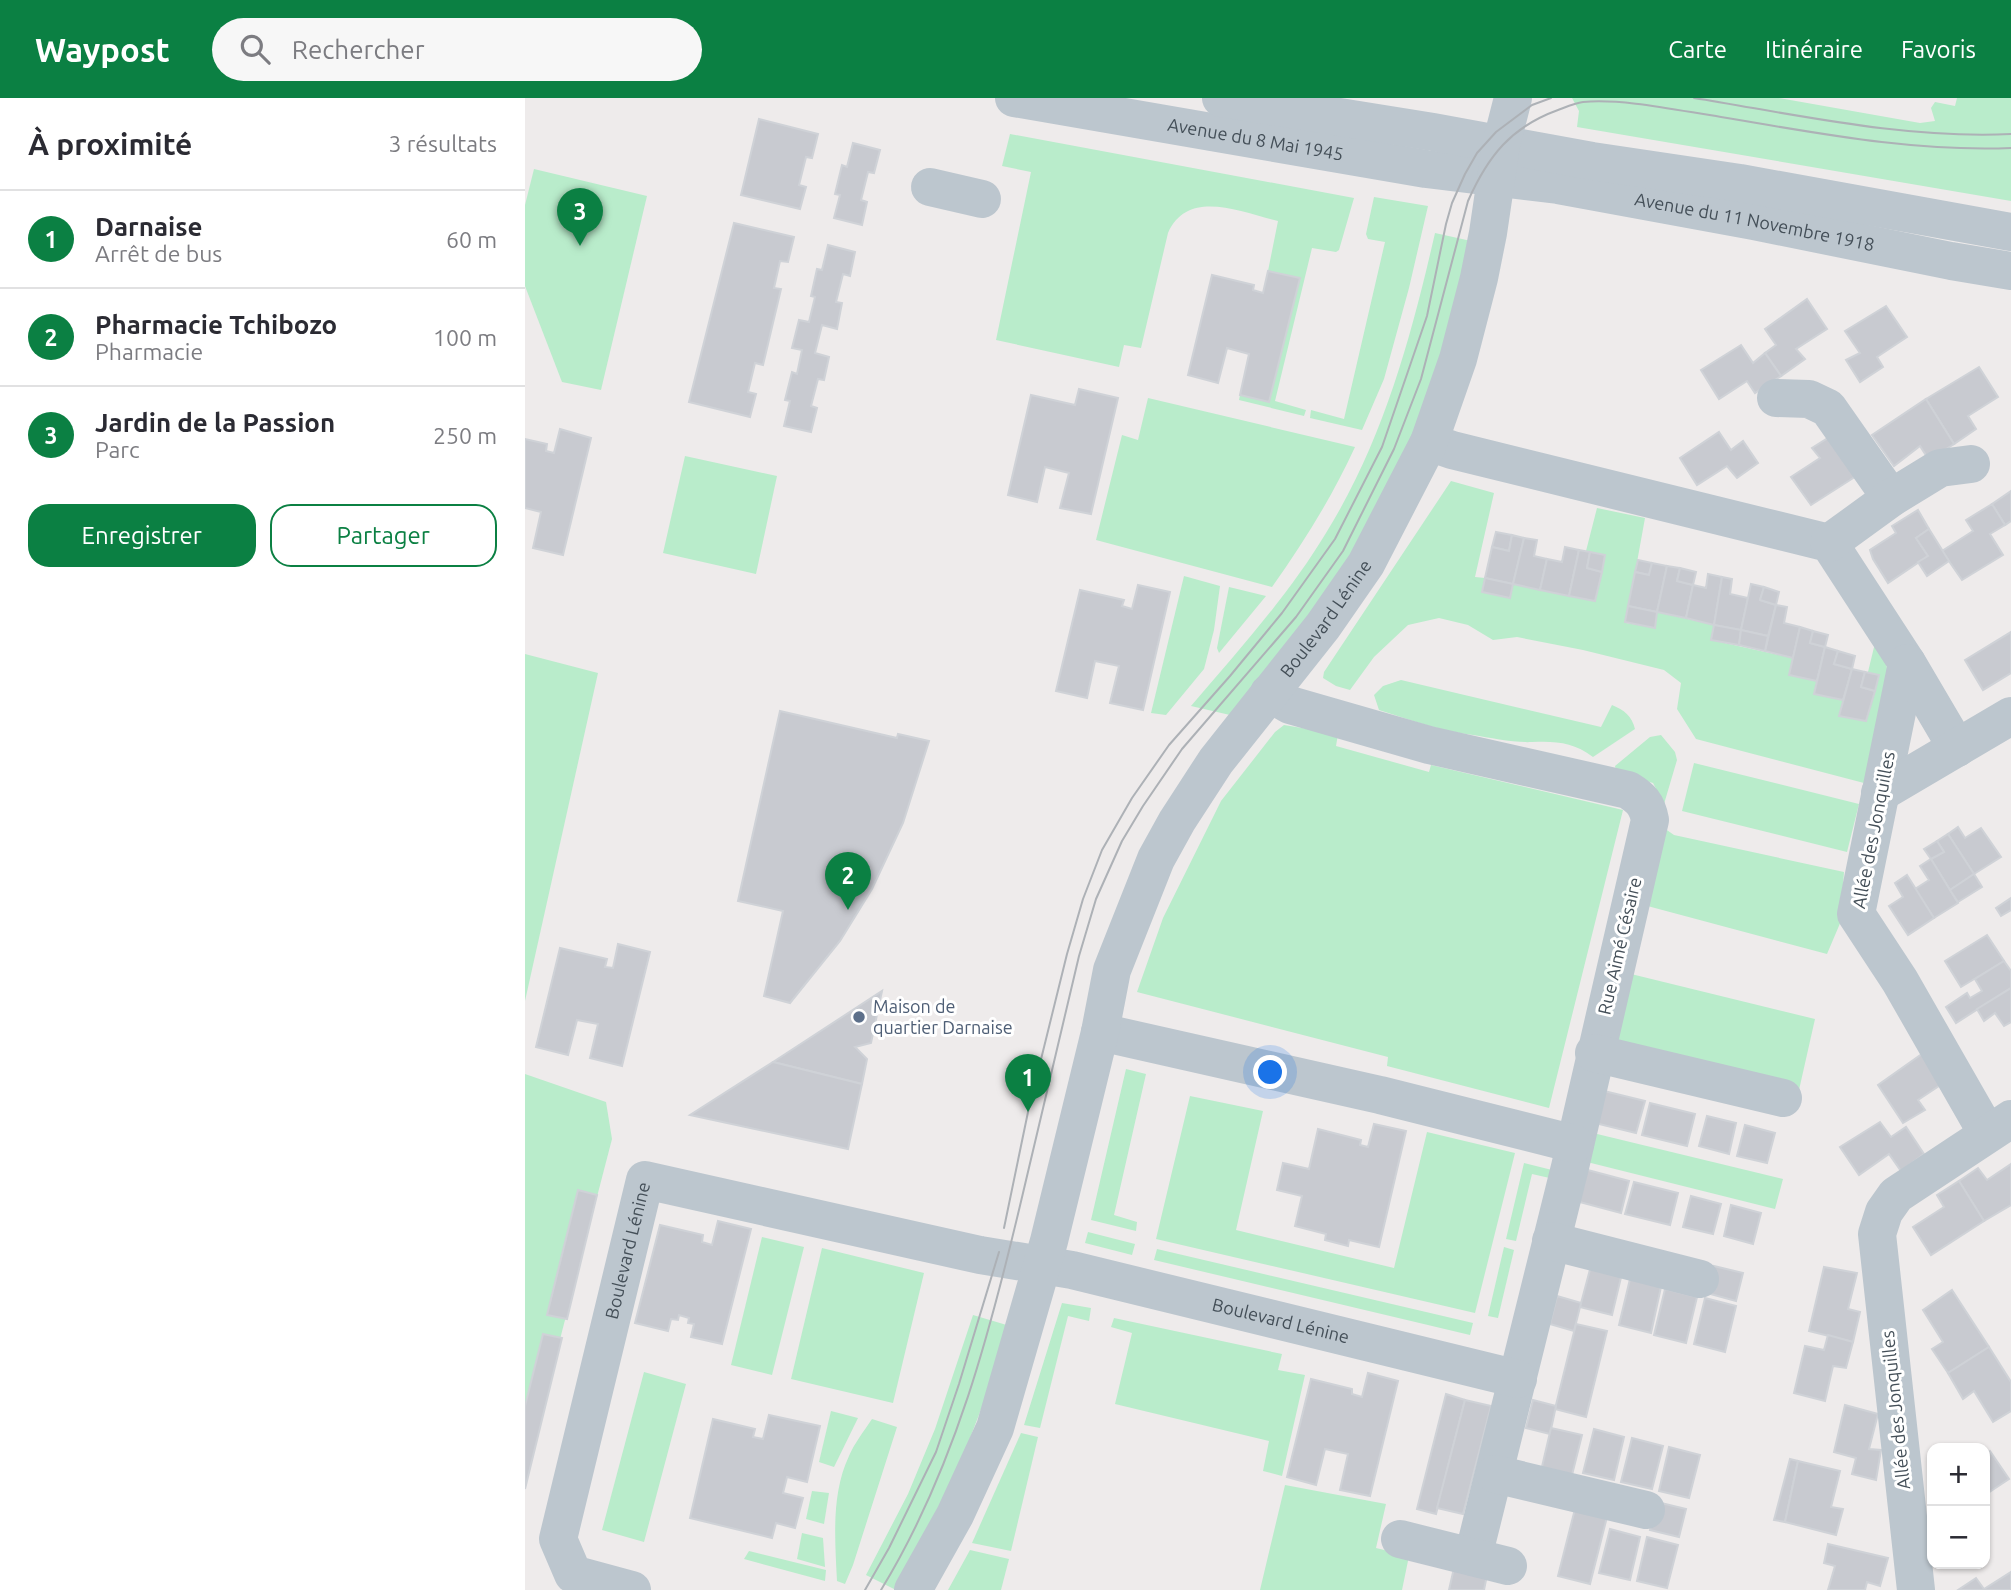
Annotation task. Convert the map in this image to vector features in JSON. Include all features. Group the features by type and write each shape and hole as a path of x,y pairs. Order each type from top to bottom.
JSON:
{"street":[{"name":"Avenue du 8 Mai 1945","path":"1014,98 1412,166 1498,162"},
{"name":"Avenue du 8 Mai 1945","path":"1221,98 1433,132 1498,162"},
{"name":"Boulevard Lénine","path":"913,1590 955,1515 995,1428 1042,1266 1100,1032 1112,970 1156,859 1187,804 1216,761 1322,626 1366,564 1429,442 1458,359 1479,278 1498,162 1513,98"},
{"name":"Avenue du 11 Novembre 1918","path":"1498,162 1740,183 2011,232"},
{"name":"Avenue du 11 Novembre 1918","path":"1498,162 1558,185 2011,271"},
{"path":"930,187 982,199"},
{"path":"1776,398 1809,399 1828,408 1891,498"},
{"path":"1429,442 1452,450 1829,543 1957,748"},
{"path":"1829,543 1891,498 1940,468 1972,464"},
{"name":"Allée des Jonquilles","path":"1906,663 1856,914 1999,1126 1896,1195 1884,1212 1877,1234 1916,1590"},
{"name":"Rue Aimé Césaire","path":"1269,693 1290,705 1416,741 1628,790 1648,808 1650,820 1495,1474 1491,1562 1400,1539"},
{"path":"1880,793 2011,716"},
{"path":"1100,1032 1380,1095 1575,1144"},
{"path":"1594,1053 1783,1098"},
{"name":"Boulevard Lénine","path":"632,1590 573,1574 558,1539 645,1180 981,1255 1072,1270 1518,1379"},
{"path":"1551,1241 1700,1279"},
{"path":"1495,1474 1646,1510"}],"green space":[{"path":"1572,98 1779,98 1920,123 1935,121 1931,108 1935,102 1955,106 1957,98 2011,98 2011,201 1577,127 1579,111"},
{"path":"1010,134 1354,198 1339,250 1336,252 1312,248 1275,401 1306,410 1304,416 1239,400 1240,395 1269,402 1300,278 1268,271 1278,221 1232,209 1202,207 1188,211 1177,219 1168,233 1141,348 1124,345 1119,367 996,340 1031,172 1002,166"},
{"path":"534,169 647,196 601,390 562,382 525,286 525,205"},
{"path":"1374,197 1428,206 1384,379 1362,430 1310,418 1311,410 1344,419 1385,242 1368,239 1366,234"},
{"path":"1435,233 1471,241 1458,298 1417,428 1355,551 1317,606 1230,715 1191,706 1295,579 1346,498 1364,462 1393,388"},
{"path":"1148,398 1355,447 1317,519 1272,587 1096,540 1122,435 1138,440"},
{"path":"685,456 777,476 756,574 663,553"},
{"path":"1451,481 1494,493 1475,577 1485,578 1482,592 1510,598 1513,584 1595,601 1605,556 1586,551 1597,508 1645,518 1626,623 1655,628 1657,612 1714,625 1711,640 1793,658 1817,681 1814,694 1843,700 1839,716 1866,721 1878,675 1868,672 1875,643 1886,661 1888,677 1864,783 1696,739 1677,709 1681,683 1664,670 1517,637 1493,640 1468,625 1439,618 1408,625 1374,657 1350,690 1323,678 1324,672"},
{"path":"1184,576 1220,586 1214,630 1204,669 1166,715 1151,713"},
{"path":"1229,587 1266,596 1219,653 1217,648"},
{"path":"525,654 598,673 525,1001"},
{"path":"1401,680 1601,727 1612,705 1627,714 1635,729 1593,757 1564,744 1511,741 1449,731 1379,710 1374,695 1383,686"},
{"path":"1284,725 1338,734 1336,746 1429,772 1431,765 1623,810 1549,1108 1387,1066 1388,1057 1137,992 1163,918 1221,801 1275,732"},
{"path":"1661,735 1675,752 1677,760 1664,804 1653,783 1627,775 1617,775 1615,766 1650,737"},
{"path":"1694,763 1859,804 1847,852 1682,811"},
{"path":"1661,826 1674,835 1844,872 1844,914 1827,954 1640,904"},
{"path":"1627,973 1815,1019 1799,1090 1606,1044"},
{"path":"1126,1069 1146,1074 1114,1215 1137,1222 1136,1231 1091,1220"},
{"path":"525,1074 606,1102 612,1139 525,1474"},
{"path":"1190,1096 1263,1111 1236,1230 1394,1268 1427,1132 1515,1153 1475,1313 1156,1239"},
{"path":"1593,1133 1783,1179 1775,1209 1587,1162"},
{"path":"1524,1163 1556,1171 1554,1179 1532,1174 1516,1241 1506,1239"},
{"path":"1088,1232 1135,1244 1132,1255 1085,1243"},
{"path":"762,1237 804,1247 772,1375 731,1365"},
{"path":"1504,1247 1514,1250 1498,1318 1488,1316"},
{"path":"822,1248 924,1273 893,1403 791,1379"},
{"path":"1157,1249 1473,1323 1470,1335 1154,1260"},
{"path":"1062,1303 1091,1308 1089,1321 1068,1316 1040,1428 1024,1425"},
{"path":"973,1315 1010,1326 979,1416 952,1481 896,1590 866,1575 908,1494 935,1429"},
{"path":"1114,1318 1282,1354 1278,1370 1305,1375 1282,1476 1263,1471 1269,1441 1115,1404 1132,1333 1111,1327"},
{"path":"644,1372 686,1384 644,1542 602,1530"},
{"path":"831,1411 858,1418 834,1467 819,1462"},
{"path":"872,1419 897,1427 845,1584 837,1581 835,1550 839,1486 851,1451"},
{"path":"1021,1433 1038,1437 1011,1551 972,1543"},
{"path":"1285,1485 1386,1504 1376,1548 1409,1556 1402,1590 1260,1590"},
{"path":"812,1491 829,1493 824,1524 806,1519"},
{"path":"802,1533 823,1538 825,1567 797,1559"},
{"path":"970,1550 1009,1559 1001,1590 948,1590"},
{"path":"749,1551 826,1570 825,1581 744,1559"}],"building":[{"path":"759,119 818,134 812,158 806,157 799,185 806,187 800,209 741,195"},
{"path":"853,143 880,150 874,173 868,172 861,200 867,202 862,225 834,218 840,195 835,194 842,165 847,167"},
{"path":"734,223 794,237 788,262 780,261 774,288 781,289 763,365 755,363 748,392 756,394 750,417 689,402"},
{"path":"828,245 855,252 850,276 843,274 836,302 842,303 837,329 822,325 815,353 829,357 824,380 818,379 811,406 817,408 811,432 784,426 790,401 785,400 792,372 797,374 802,350 792,348 799,320 809,322 815,297 811,296 817,269 822,270"},
{"path":"1268,271 1300,278 1269,402 1240,395 1249,354 1227,348 1218,383 1188,375 1212,275 1254,285 1253,290 1263,293"},
{"path":"1807,299 1827,329 1796,349 1805,359 1781,376 1765,353 1776,345 1765,329"},
{"path":"1886,306 1907,337 1877,357 1883,367 1860,382 1846,360 1860,353 1845,331"},
{"path":"1741,345 1753,363 1765,353 1781,376 1755,393 1747,381 1719,399 1701,370"},
{"path":"1979,367 1998,397 1968,416 1976,429 1954,444 1926,399"},
{"path":"1079,389 1118,398 1091,514 1060,508 1069,473 1045,467 1037,502 1008,495 1031,395 1075,405"},
{"path":"1926,399 1954,444 1929,460 1920,446 1894,466 1872,435"},
{"path":"560,429 591,438 563,555 533,548 541,512 525,508 525,439 547,444 546,451 554,453"},
{"path":"1719,432 1731,450 1743,441 1758,463 1737,478 1727,466 1697,485 1680,458"},
{"path":"1836,433 1861,473 1811,505 1791,477 1820,458 1812,448"},
{"path":"2011,491 2011,521 2005,525 1992,504"},
{"path":"1992,504 2005,525 1990,534 2003,555 1962,580 1942,551 1973,531 1966,520"},
{"path":"1918,510 1929,529 1916,538 1928,556 1888,583 1870,550 1896,533 1892,526"},
{"path":"1929,529 1949,561 1927,576 1918,562 1928,556 1916,538"},
{"path":"1496,532 1512,535 1509,551 1492,547"},
{"path":"1512,535 1524,538 1513,584 1485,578 1492,547 1509,551"},
{"path":"1524,538 1537,540 1534,556 1547,559 1540,590 1513,584"},
{"path":"1565,547 1579,550 1569,596 1540,590 1547,559 1562,562"},
{"path":"1579,550 1590,552 1587,568 1602,572 1595,601 1569,596"},
{"path":"1590,552 1605,555 1602,572 1587,568"},
{"path":"1638,560 1652,563 1649,575 1635,572"},
{"path":"1652,563 1667,566 1657,612 1628,606 1635,572 1649,575"},
{"path":"1667,566 1680,568 1677,581 1693,585 1686,618 1657,612"},
{"path":"1680,568 1696,572 1693,585 1677,581"},
{"path":"1708,574 1722,577 1714,625 1686,618 1693,585 1706,588"},
{"path":"1722,577 1732,579 1730,594 1748,598 1741,630 1714,625"},
{"path":"1485,578 1513,584 1510,598 1482,592"},
{"path":"1751,584 1764,587 1760,600 1776,605 1768,636 1741,630"},
{"path":"1138,585 1170,592 1143,710 1110,703 1119,666 1095,661 1087,698 1056,691 1080,590 1124,600 1122,606 1132,609"},
{"path":"1764,587 1779,592 1776,605 1760,600"},
{"path":"1776,605 1787,607 1784,623 1800,627 1793,658 1765,651"},
{"path":"1628,606 1657,612 1655,628 1625,622"},
{"path":"1714,625 1741,630 1739,645 1711,640"},
{"path":"1800,627 1813,631 1810,643 1825,647 1817,681 1789,675"},
{"path":"1741,630 1768,636 1765,651 1739,645"},
{"path":"1813,631 1828,635 1825,647 1810,643"},
{"path":"2011,632 2011,673 1983,690 1965,660"},
{"path":"1825,647 1838,651 1834,664 1852,669 1843,700 1814,694"},
{"path":"1838,651 1855,656 1852,669 1834,664"},
{"path":"1852,669 1865,672 1861,687 1875,691 1866,721 1839,716"},
{"path":"1865,672 1879,675 1875,691 1861,687"},
{"path":"780,711 897,738 898,734 929,741 903,823 872,889 840,941 790,1003 764,996 783,911 738,901"},
{"path":"1958,827 1965,838 1981,828 2001,857 1974,874 1948,834"},
{"path":"1948,834 1974,874 1950,890 1931,859 1944,852 1937,841"},
{"path":"1937,841 1944,852 1931,859 1924,849"},
{"path":"1931,859 1958,903 1934,918 1915,889 1929,880 1920,866"},
{"path":"1974,874 1982,887 1958,902 1950,890"},
{"path":"1907,875 1934,918 1908,935 1889,906 1903,897 1895,883"},
{"path":"2011,898 2011,910 2001,916 1996,908"},
{"path":"1987,935 2004,961 1961,987 1945,961"},
{"path":"618,944 650,952 622,1066 590,1058 598,1024 577,1020 568,1055 536,1047 560,948 607,959 605,967 613,968"},
{"path":"2004,961 2011,971 2011,988 1956,1023 1946,1007 1967,993 1970,998 1982,991 1975,979"},
{"path":"2011,988 2011,1022 2004,1026 1995,1013 1984,1021 1977,1009"},
{"name":"Maison de quartier Darnaise","path":"882,991 871,1043 855,1047 867,1059 862,1084 773,1062"},
{"path":"1929,1049 1948,1080 1918,1100 1925,1110 1903,1123 1878,1085"},
{"path":"773,1062 862,1084 848,1149 690,1115"},
{"path":"1600,1090 1645,1101 1636,1133 1591,1122"},
{"path":"1650,1103 1695,1114 1687,1146 1642,1135"},
{"path":"1707,1116 1736,1123 1729,1154 1699,1146"},
{"path":"1880,1122 1891,1137 1906,1127 1924,1154 1901,1171 1889,1154 1859,1175 1840,1147"},
{"path":"1374,1124 1406,1131 1379,1247 1349,1240 1348,1246 1325,1240 1326,1234 1295,1226 1302,1196 1277,1190 1283,1163 1309,1169 1318,1129 1361,1140 1360,1145 1368,1147"},
{"path":"1745,1125 1775,1133 1767,1163 1737,1156"},
{"path":"2011,1164 2011,1205 1984,1221 1959,1181 1978,1168 1987,1180"},
{"path":"1584,1169 1629,1181 1621,1213 1576,1201"},
{"path":"1959,1181 1984,1221 1931,1255 1913,1227 1944,1207 1937,1195"},
{"path":"1634,1182 1678,1193 1670,1225 1625,1214"},
{"path":"578,1190 597,1195 567,1319 547,1315"},
{"path":"1691,1196 1721,1204 1713,1234 1683,1227"},
{"path":"1731,1205 1761,1213 1753,1244 1724,1236"},
{"path":"718,1221 751,1229 722,1344 691,1337 694,1324 688,1323 689,1318 679,1315 678,1320 671,1319 668,1331 635,1323 660,1225 703,1235 702,1242 712,1245"},
{"path":"1592,1262 1623,1269 1612,1315 1580,1307"},
{"path":"1714,1266 1743,1273 1736,1301 1707,1293"},
{"path":"1824,1267 1857,1273 1848,1309 1860,1312 1853,1342 1809,1331"},
{"path":"1630,1279 1661,1287 1651,1333 1619,1325"},
{"path":"1665,1289 1697,1297 1686,1343 1654,1335"},
{"path":"1952,1290 1989,1347 1948,1373 1932,1349 1943,1342 1923,1310"},
{"path":"1557,1296 1581,1303 1574,1331 1550,1324"},
{"path":"1705,1298 1736,1306 1725,1352 1694,1344"},
{"path":"1576,1324 1607,1331 1586,1417 1555,1409"},
{"path":"543,1334 562,1338 525,1489 525,1406"},
{"path":"1828,1335 1853,1342 1846,1368 1833,1366 1825,1401 1794,1393 1805,1346 1824,1350"},
{"path":"1989,1347 2011,1382 2011,1411 1993,1422 1974,1391 1963,1399 1948,1373"},
{"path":"1368,1373 1398,1381 1370,1496 1340,1490 1348,1454 1325,1449 1316,1485 1287,1477 1311,1379 1352,1389 1352,1394 1362,1397"},
{"path":"1446,1394 1465,1400 1436,1514 1417,1509"},
{"path":"1465,1400 1491,1406 1463,1514 1437,1508"},
{"path":"1533,1400 1556,1406 1550,1434 1526,1428"},
{"path":"1845,1405 1878,1414 1869,1449 1881,1450 1876,1480 1852,1474 1856,1458 1834,1452"},
{"path":"769,1415 820,1426 807,1482 787,1477 783,1493 803,1498 795,1528 776,1523 772,1538 690,1518 713,1419 755,1429 753,1437 763,1439"},
{"path":"1551,1428 1582,1435 1571,1479 1541,1471"},
{"path":"1594,1429 1624,1437 1614,1480 1583,1473"},
{"path":"1632,1438 1663,1446 1652,1489 1621,1482"},
{"path":"1669,1447 1700,1455 1689,1498 1659,1491"},
{"path":"1990,1451 2009,1479 1990,1492"},
{"path":"1790,1459 1798,1461 1785,1522 1774,1520"},
{"path":"1798,1461 1840,1471 1831,1507 1843,1509 1836,1535 1785,1522"},
{"path":"1657,1502 1686,1509 1679,1537 1650,1530"},
{"path":"1576,1505 1608,1513 1590,1584 1558,1576"},
{"path":"1610,1529 1640,1537 1630,1580 1599,1573"},
{"path":"1647,1537 1678,1545 1667,1588 1637,1581"},
{"path":"1828,1544 1888,1558 1880,1586 1867,1582 1865,1590 1828,1590 1835,1566 1824,1563"},
{"path":"1454,1568 1487,1575 1484,1590 1449,1590"},
{"path":"2011,1572 2011,1590 1958,1590 1976,1578 1984,1589"}],"tram line":[{"path":"1004,1228 1028,1112 1067,954 1083,899 1102,850 1132,798 1169,745 1282,613 1335,539 1382,447 1427,316 1446,224 1465,174 1477,153 1496,132 1532,105 1551,98"},
{"path":"1694,98 1891,129 1971,135 2011,134"},
{"path":"881,1590 930,1496 950,1447 984,1346 1079,956 1096,899 1122,841 1182,749 1296,617 1343,551 1394,449 1421,379 1468,201 1493,157 1514,134 1541,117 1577,103 1598,101 1652,106 1901,144 2011,148"},
{"path":"865,1590 889,1548 936,1452 999,1252"}],"place":[{"name":"Jardin de la Passion","path":"580,246"},
{"name":"Pharmacie Tchibozo","path":"848,910"},
{"name":"Maison de quartier Darnaise","path":"859,1017"},
{"name":"Darnaise","path":"1028,1112"}]}
